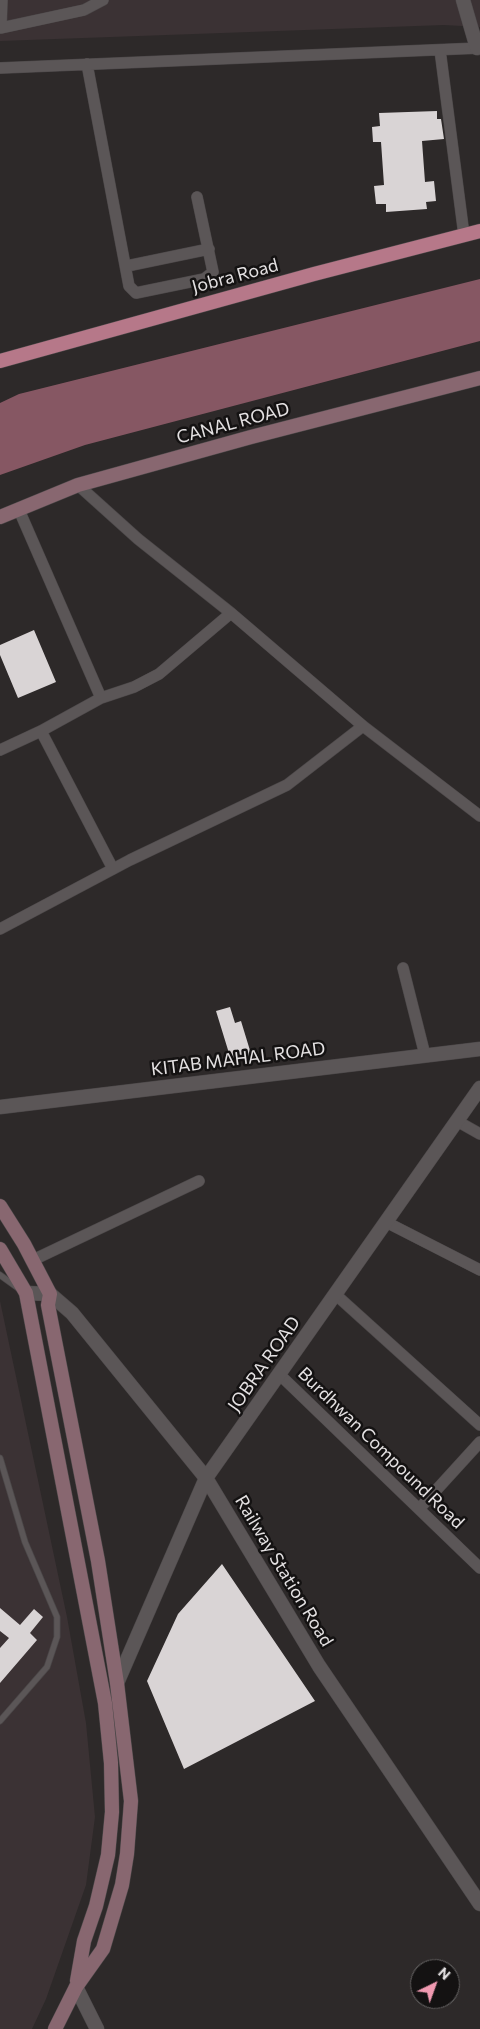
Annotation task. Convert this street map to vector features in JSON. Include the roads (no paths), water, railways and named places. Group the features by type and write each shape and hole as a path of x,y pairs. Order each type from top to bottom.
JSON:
{"main road":[{"name":"Jobra Road","path":"0,361 267,287 480,231"},
{"name":"CANAL ROAD","path":"0,517 78,485 250,437 480,378"},
{"path":"0,1206 33,1260 50,1294 48,1305 98,1561 117,1683 131,1801 127,1854 122,1885 103,1949 76,1986 55,2029"},
{"path":"0,1249 26,1293 105,1703 111,1763 112,1812 108,1855 96,1906 84,1941 76,1986"},
{"path":"105,1703 117,1683"}],"street":[{"path":"2,0 1,28 84,10 103,0"},
{"path":"0,68 478,48 463,0"},
{"path":"440,50 464,235"},
{"path":"87,64 127,266 129,286 136,293 204,279 212,272 209,249 197,196"},
{"path":"127,266 209,249"},
{"path":"78,485 138,539 231,613 363,726 480,816"},
{"path":"19,510 100,698"},
{"path":"0,750 41,731 100,698 134,687 159,674 231,613"},
{"path":"0,929 114,869 287,785 363,726"},
{"path":"41,731 114,869"},
{"path":"403,968 425,1055"},
{"name":"KITAB MAHAL ROAD","path":"0,1107 480,1049"},
{"name":"JOBRA ROAD","path":"117,1683 206,1478 480,1088"},
{"path":"457,1121 480,1134"},
{"path":"33,1260 199,1181"},
{"path":"386,1222 480,1270"},
{"path":"26,1293 50,1294"},
{"name":"Railway Station Road","path":"50,1294 72,1313 206,1478 320,1666 480,1904"},
{"path":"335,1294 480,1425"},
{"name":"Burdhwan Compound Road","path":"279,1374 480,1568"},
{"path":"419,1510 480,1442"},
{"path":"76,1986 97,2029"}],"lane":[{"path":"0,1275 26,1293"},
{"path":"0,1458 25,1542 57,1617 57,1638 47,1667 0,1720"}]}
